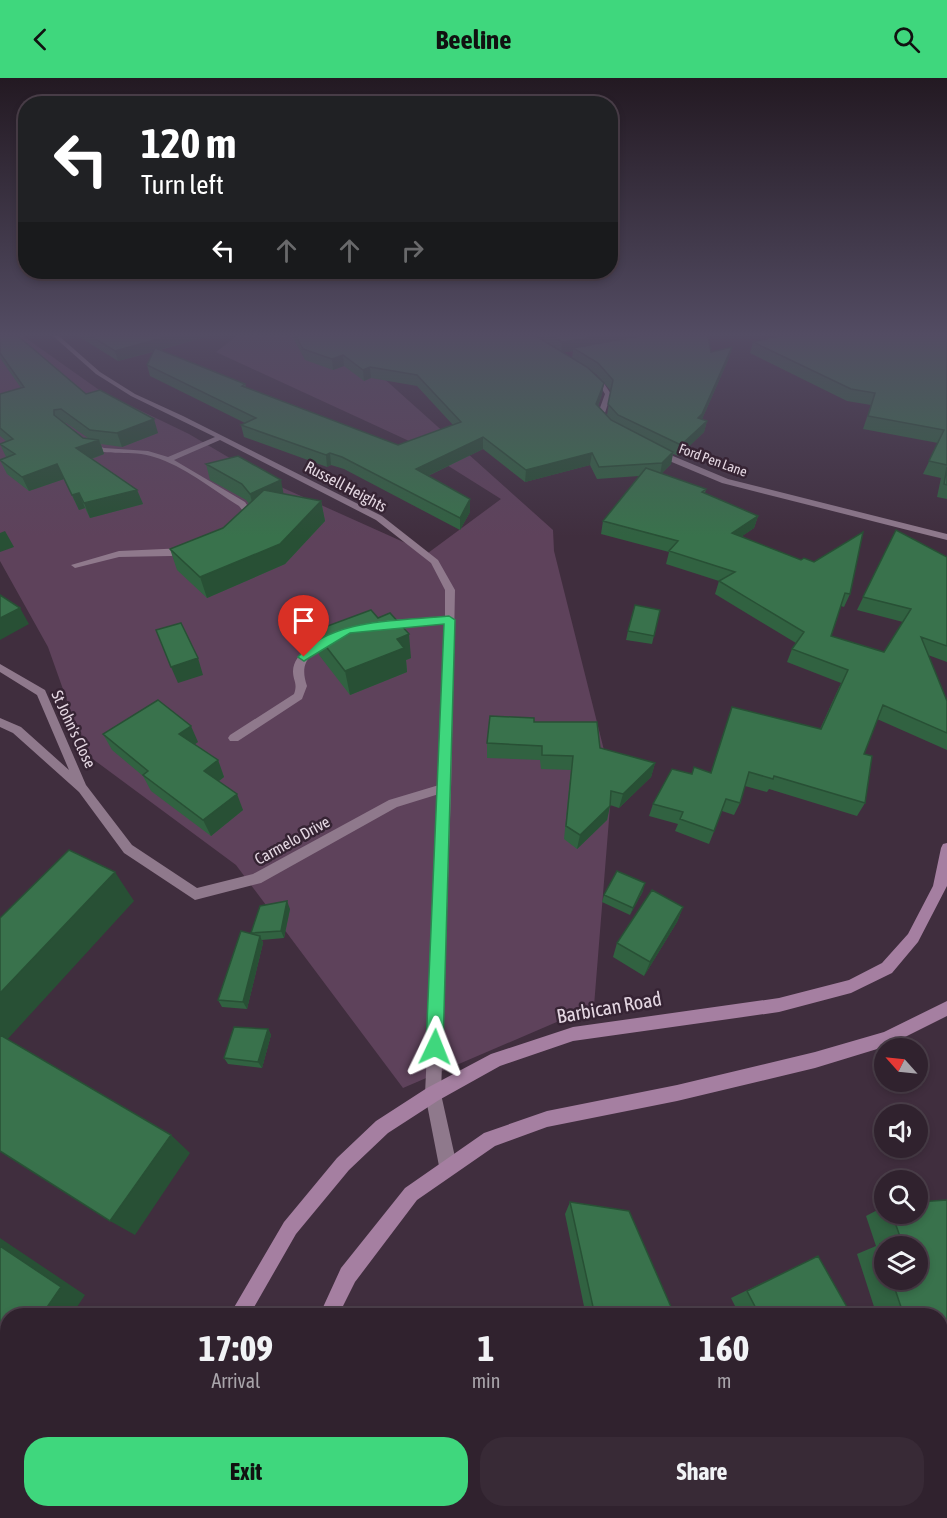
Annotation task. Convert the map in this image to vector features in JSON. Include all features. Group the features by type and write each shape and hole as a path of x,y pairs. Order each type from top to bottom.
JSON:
{"main road":[{"name":"Barbican Road","path":"243,1308 290,1228 343,1164 382,1127 433,1094 496,1059 573,1034 779,1005 850,986 887,968 913,938 940,886 947,848"},
{"path":"332,1308 348,1275 411,1194 448,1166 490,1139 547,1119 677,1093 825,1057 887,1039 947,1008"}],"street":[{"name":"Russell Heights","path":"151,403 379,518 435,562 450,590 433,1094 448,1166"},
{"path":"605,403 600,416 613,429"},
{"path":"78,437 93,448 147,453 167,460 242,504 247,511 245,522 234,532"},
{"path":"167,460 219,438"},
{"name":"Ford Pen Lane","path":"654,451 725,481 947,537"},
{"path":"75,565 119,554 171,553 194,549"},
{"path":"377,625 449,620"},
{"path":"234,738 298,696 302,686 297,675 297,666 304,657 339,635"},
{"name":"St John's Close","path":"0,667 41,693 83,789"},
{"name":"Carmelo Drive","path":"0,722 17,730 83,789 128,849 195,894 256,879 393,803 445,788"}],"shaded area":[{"path":"0,403 125,403 189,434 272,483 428,553 501,499 407,440 327,403 411,403 553,530 554,551 612,782 594,1006 403,1088 236,865 86,754 48,647 0,561"}],"building":[{"path":"0,403 125,403 154,419 117,433 90,430 61,409 54,410 54,415 83,438 99,440 76,448 137,490 84,503 79,493 72,495 57,464 22,477 0,460 15,454 0,444 13,439 0,428"},
{"path":"226,403 287,403 398,445 461,422 443,403 596,403 611,420 673,452 662,463 599,467 592,453 526,470 483,437 416,469 470,499 460,518 342,457 330,453 326,455 241,425 256,418"},
{"path":"707,403 698,418 707,421 681,445 618,415 608,404"},
{"path":"872,403 947,403 947,465 929,461 944,430 868,416"},
{"path":"238,456 281,480 250,494 242,484 206,464"},
{"path":"947,467 947,485 944,484"},
{"path":"646,468 706,489 702,492 758,516 732,533 801,560 804,558 814,562 863,532 850,594 845,593 831,636 884,652 911,609 863,597 896,530 947,557 947,646 921,637 947,701 947,733 883,705 864,754 872,756 865,803 774,776 773,779 749,772 740,803 726,799 714,831 680,819 683,812 653,804 672,769 692,774 694,767 711,773 732,707 821,729 848,670 792,649 804,632 719,581 735,572 669,551 678,541 603,521"},
{"path":"264,490 321,501 280,544 200,577 170,549 223,528"},
{"path":"0,595 20,608 0,618"},
{"path":"635,605 660,610 654,636 628,631"},
{"path":"371,610 378,618 390,613 409,634 397,639 404,648 345,671 314,631"},
{"path":"181,623 198,658 171,667 156,630"},
{"path":"158,700 191,726 179,734 218,760 204,771 237,794 203,820 143,775 148,771 103,734"},
{"path":"490,716 534,718 534,722 597,722 600,748 655,763 623,794 611,791 610,806 580,835 566,826 573,756 542,755 542,746 487,743"},
{"path":"69,850 115,872 0,993 0,918"},
{"path":"617,871 645,883 633,908 604,895"},
{"path":"652,890 683,907 650,962 617,943"},
{"path":"287,901 281,931 251,933 260,906"},
{"path":"241,931 260,936 243,1002 218,1000"},
{"path":"234,1027 268,1029 258,1062 224,1058"},
{"path":"0,1035 171,1135 110,1221 0,1151"},
{"path":"947,1200 947,1308 901,1308 895,1290 928,1290 928,1236 900,1236 896,1224 928,1224 928,1201"},
{"path":"570,1202 629,1211 671,1308 593,1308"},
{"path":"0,1246 61,1287 47,1308 0,1308"},
{"path":"818,1256 847,1308 756,1308 747,1291"}],"route":[{"path":"304,657 348,630 377,625 449,620 435,1047"}]}
